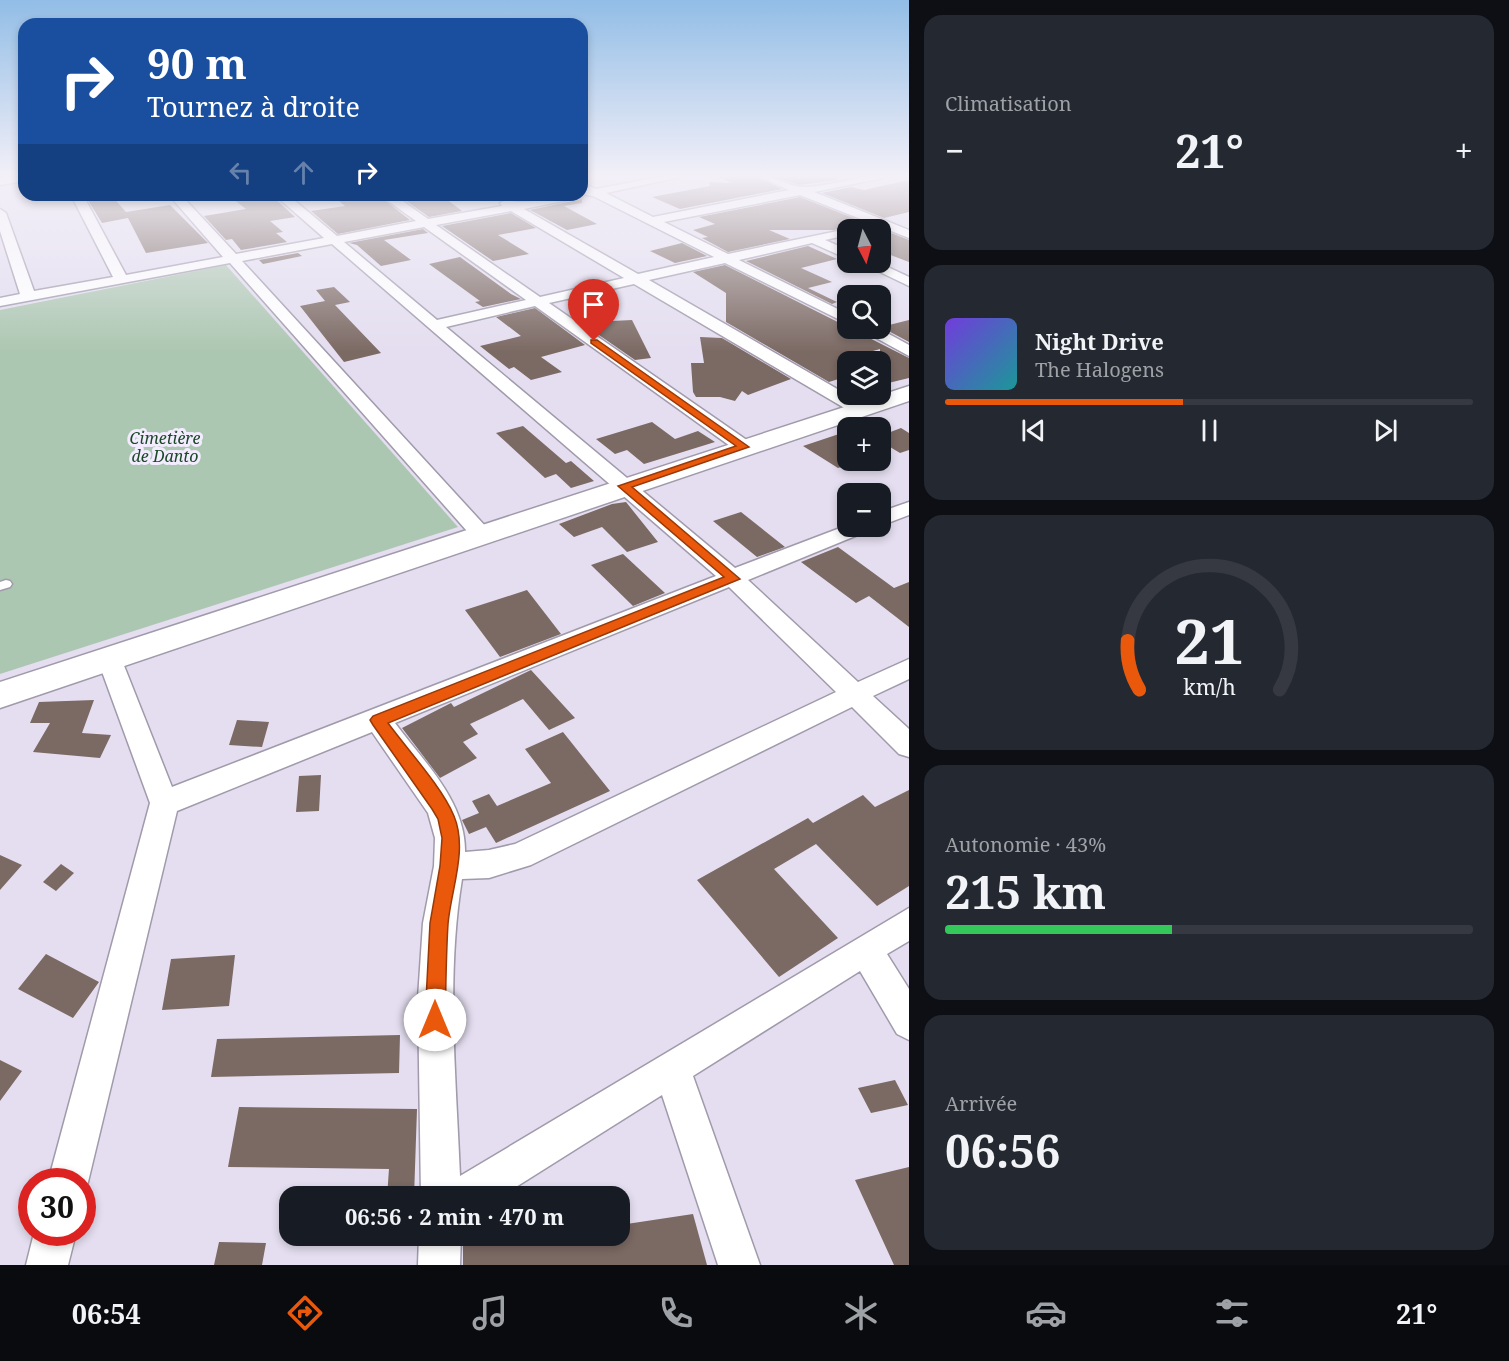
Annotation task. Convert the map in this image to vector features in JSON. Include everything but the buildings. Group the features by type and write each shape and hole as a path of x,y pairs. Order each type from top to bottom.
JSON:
{"street":[{"path":"4,234 7,253 28,296"},
{"path":"98,234 121,279"},
{"path":"210,234 481,534"},
{"path":"326,234 734,579 909,746"},
{"path":"0,302 363,234"},
{"path":"442,234 744,447"},
{"path":"559,234 859,409"},
{"path":"678,234 837,314"},
{"path":"434,325 835,234"},
{"path":"813,239 837,250"},
{"path":"889,273 909,282"},
{"path":"886,339 909,351"},
{"path":"0,695 909,393"},
{"path":"891,515 909,508"},
{"path":"164,803 837,537"},
{"path":"72,1168 164,803 110,658"},
{"path":"449,866 489,864 520,856 909,668"},
{"path":"378,720 446,818 450,838 449,866 439,923 435,998 441,1186"},
{"path":"481,1186 909,924"},
{"path":"866,950 909,1022"},
{"path":"672,1069 739,1265"},
{"path":"47,1265 52,1246"},
{"path":"439,1265 440,1246"}],"green space":[{"name":"Cimetière de Danto","path":"226,265 458,527 0,674 0,310"}],"route":[{"path":"435,1020 439,923 449,866 450,838 446,818 438,804 378,720 734,579 624,486 744,447 594,341"}]}
